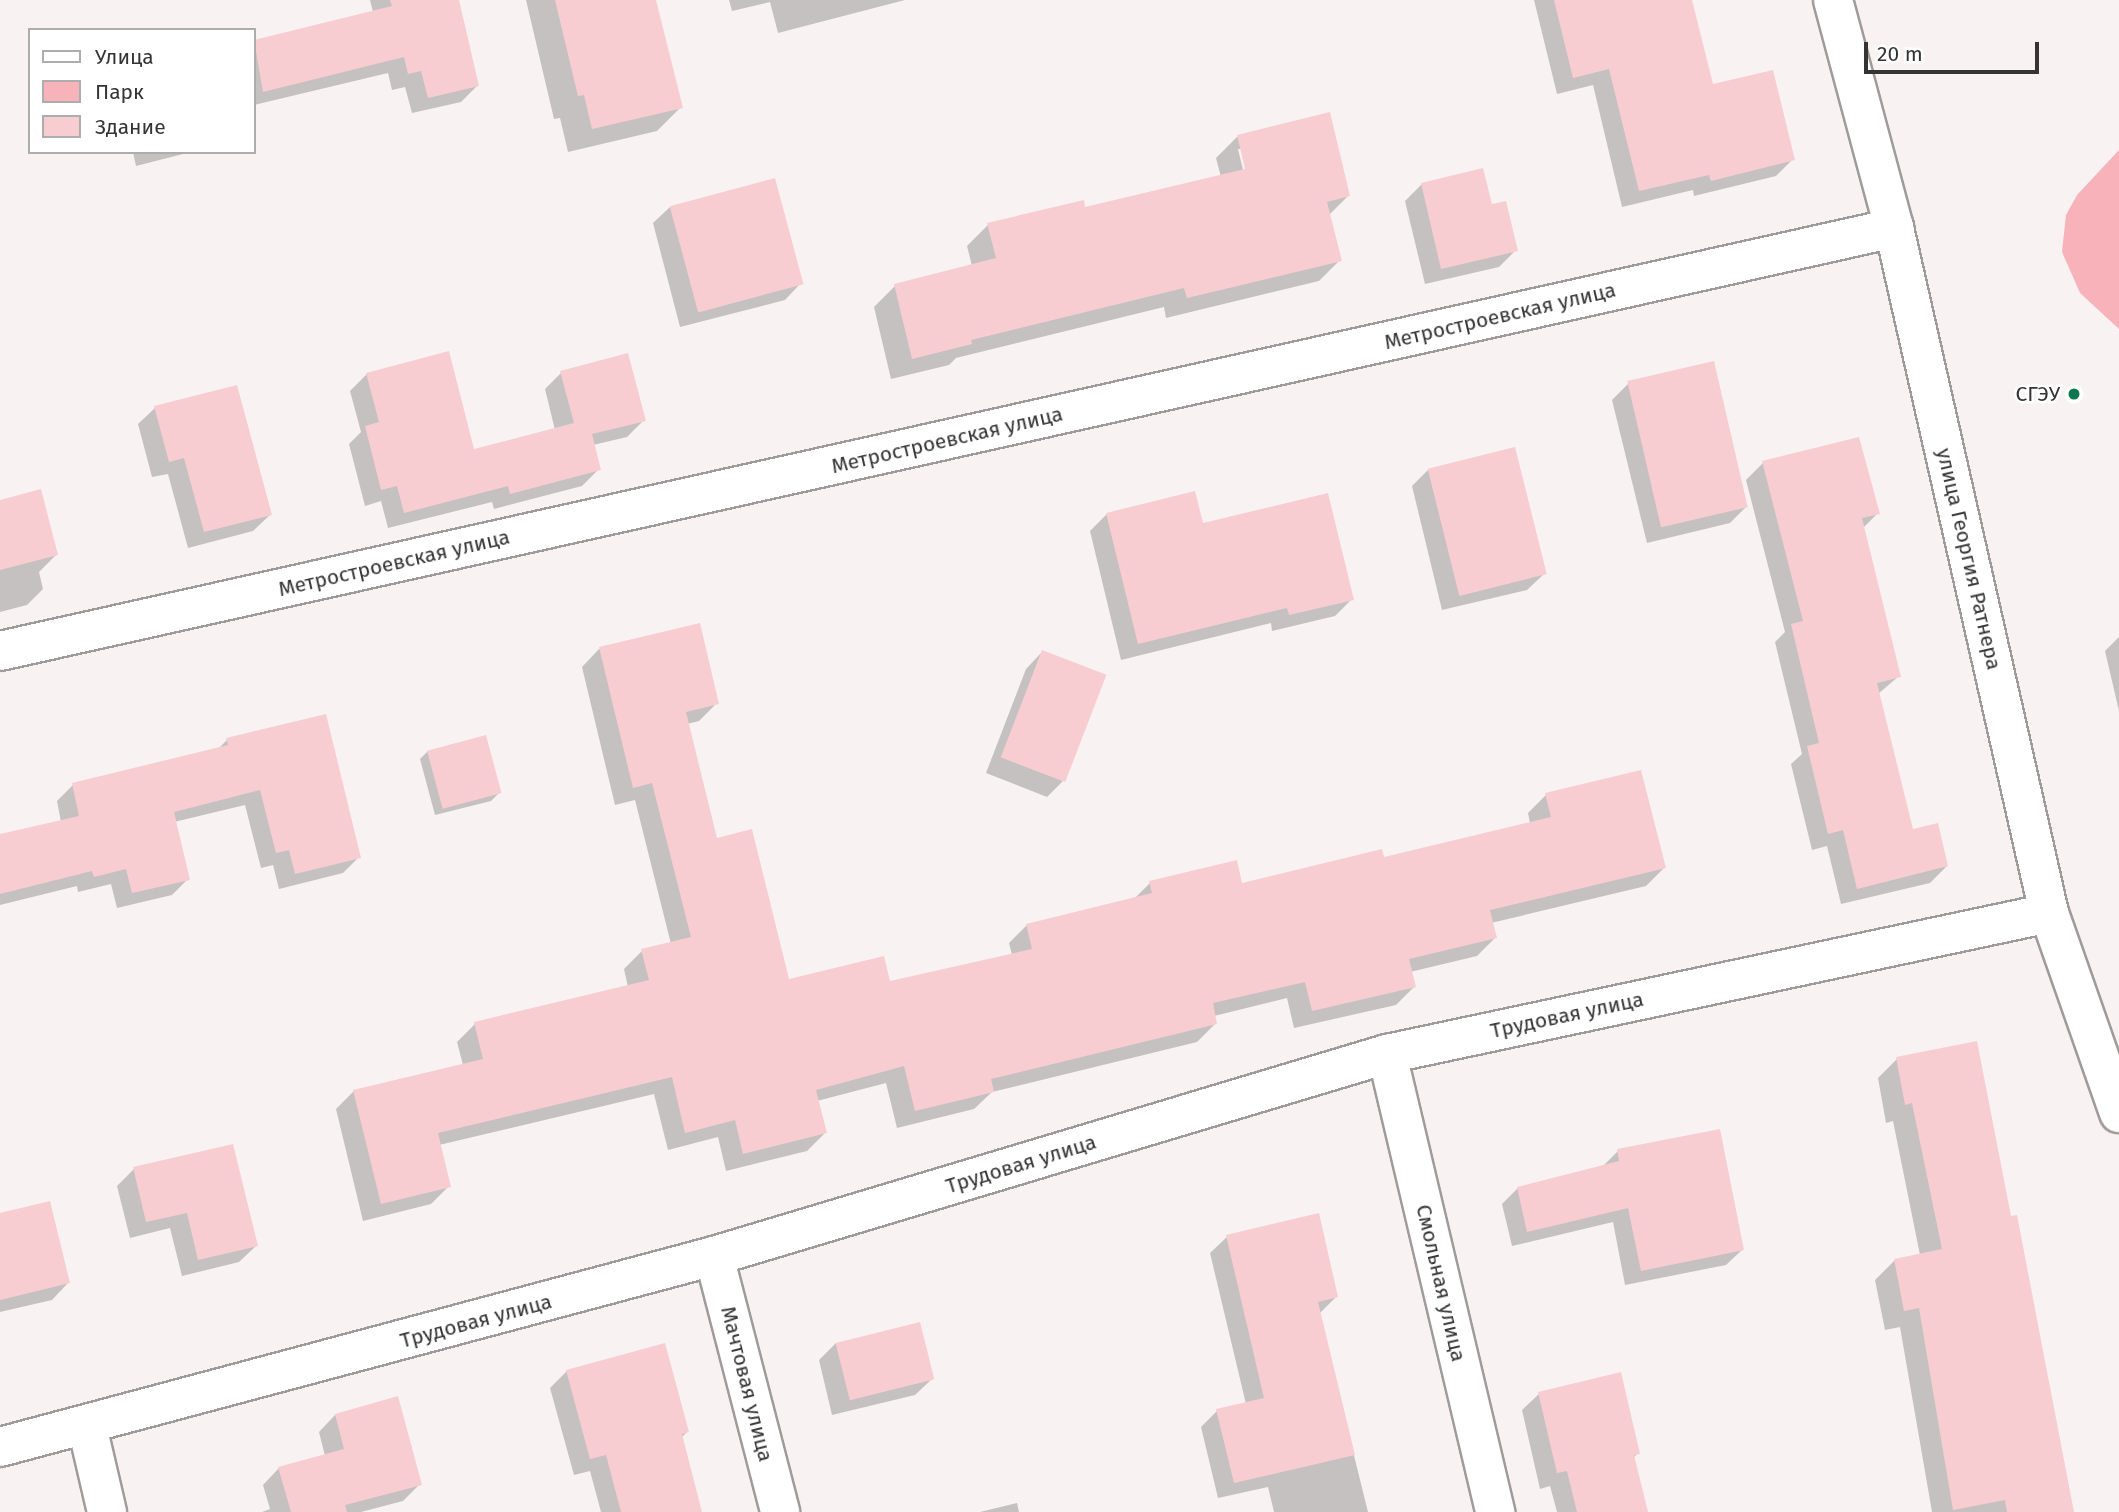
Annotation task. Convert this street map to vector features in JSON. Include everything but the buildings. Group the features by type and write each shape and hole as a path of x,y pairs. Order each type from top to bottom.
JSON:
{"street":[{"name":"улица Георгия Ратнера","path":"1833,0 1894,228 2049,913 2119,1113"},
{"name":"Метростроевская улица","path":"0,651 1894,228"},
{"name":"Трудовая улица","path":"0,1447 87,1426 715,1256 1387,1054 2049,913"},
{"name":"Смольная улица","path":"1387,1054 1495,1512"},
{"name":"Мачтовая улица","path":"715,1256 780,1512"},
{"path":"87,1426 107,1512"}],"green space":[{"path":"2119,150 2119,329 2080,293 2062,252 2066,215 2077,195"}],"place":[{"name":"СГЭУ","path":"2074,394"}]}
